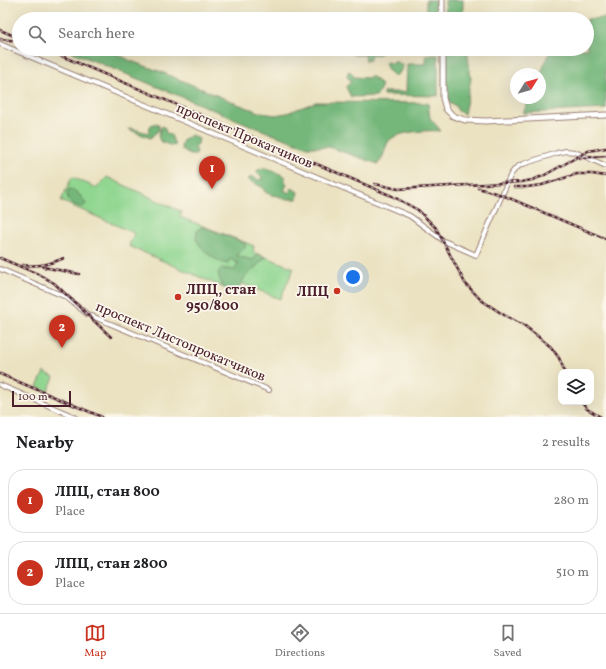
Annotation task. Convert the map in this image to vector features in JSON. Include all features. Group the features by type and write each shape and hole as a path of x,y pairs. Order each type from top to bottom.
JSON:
{"street":[{"path":"442,0 442,12"},
{"name":"проспект Прокатчиков","path":"0,44 12,49"},
{"name":"проспект Прокатчиков","path":"29,56 410,216 444,241 476,255 511,174 517,167 557,152 566,151 575,152 606,166"},
{"path":"443,56 443,98 446,109 453,116 465,120 486,121 606,115"},
{"name":"проспект Листопрокатчиков","path":"0,269 66,297 87,314 269,390"},
{"path":"0,385 75,417"}],"green space":[{"path":"426,0 435,0 435,12 426,12"},
{"path":"445,0 463,0 463,12 446,12"},
{"path":"606,18 606,109 523,113 527,104 546,104 546,68 543,68 548,56 594,56 594,19"},
{"path":"82,56 121,56 240,105 262,113 275,115 287,113 316,102 428,103 430,118 441,131 405,133 392,138 388,142 383,156 378,164 329,147 308,147 272,134"},
{"path":"365,56 370,56 370,60 366,61"},
{"path":"426,56 438,56 438,96 383,95 383,92 406,92 407,64 426,64"},
{"path":"445,56 468,56 471,79 464,114 458,111 455,105 450,104 446,90"},
{"path":"388,62 392,64 397,62 403,66 400,72 395,76 388,70 385,63"},
{"path":"350,71 354,77 368,78 371,76 382,85 377,96 351,97 346,87 351,81 347,77 348,72"},
{"path":"157,123 159,130 150,138 128,129 130,128 148,133 151,125"},
{"path":"162,126 165,128 166,133 171,135 175,145 171,146 160,141 158,136"},
{"path":"191,135 199,139 198,144 194,148 197,151 196,155 190,155 182,150 181,147 183,140"},
{"path":"265,168 285,176 287,185 284,190 289,193 292,188 298,192 297,199 283,199 279,196 271,195 265,192 262,187 248,180 250,177 258,180 262,179 256,172 259,169"},
{"path":"72,177 97,188 107,177 182,212 180,217 254,246 253,252 294,268 280,299 241,283 236,293 129,246 134,233 61,201"},
{"path":"69,189 77,192 81,196 86,204 83,207 70,202 68,199"},
{"path":"202,227 245,243 245,248 238,253 237,256 253,260 258,254 266,257 245,277 236,293 222,287 218,273 221,268 235,270 238,263 230,259 227,264 222,263 205,251 196,239 197,231"},
{"path":"44,372 54,377 48,391 37,387"}],"railway":[{"path":"0,30 12,35"},
{"path":"0,39 12,40"},
{"path":"62,56 392,196 418,210 436,228 465,283 481,300 504,315 525,326 551,347 559,358 564,369"},
{"path":"375,184 398,189 521,182 543,176 588,151 606,148"},
{"path":"580,158 606,156"},
{"path":"514,187 542,185 577,174 606,176"},
{"path":"478,188 502,195 606,239"},
{"path":"0,258 38,274 54,283 111,337"},
{"path":"23,265 34,266 54,262 64,258"},
{"path":"43,267 79,274"},
{"path":"0,374 102,417"},
{"path":"584,405 587,409 601,417"}],"place":[{"name":"ЛПЦ, стан 800","path":"212,189"},
{"name":"ЛПЦ","path":"337,291"},
{"name":"ЛПЦ, стан 950/800","path":"178,297"},
{"name":"ЛПЦ, стан 2800","path":"62,348"}]}
